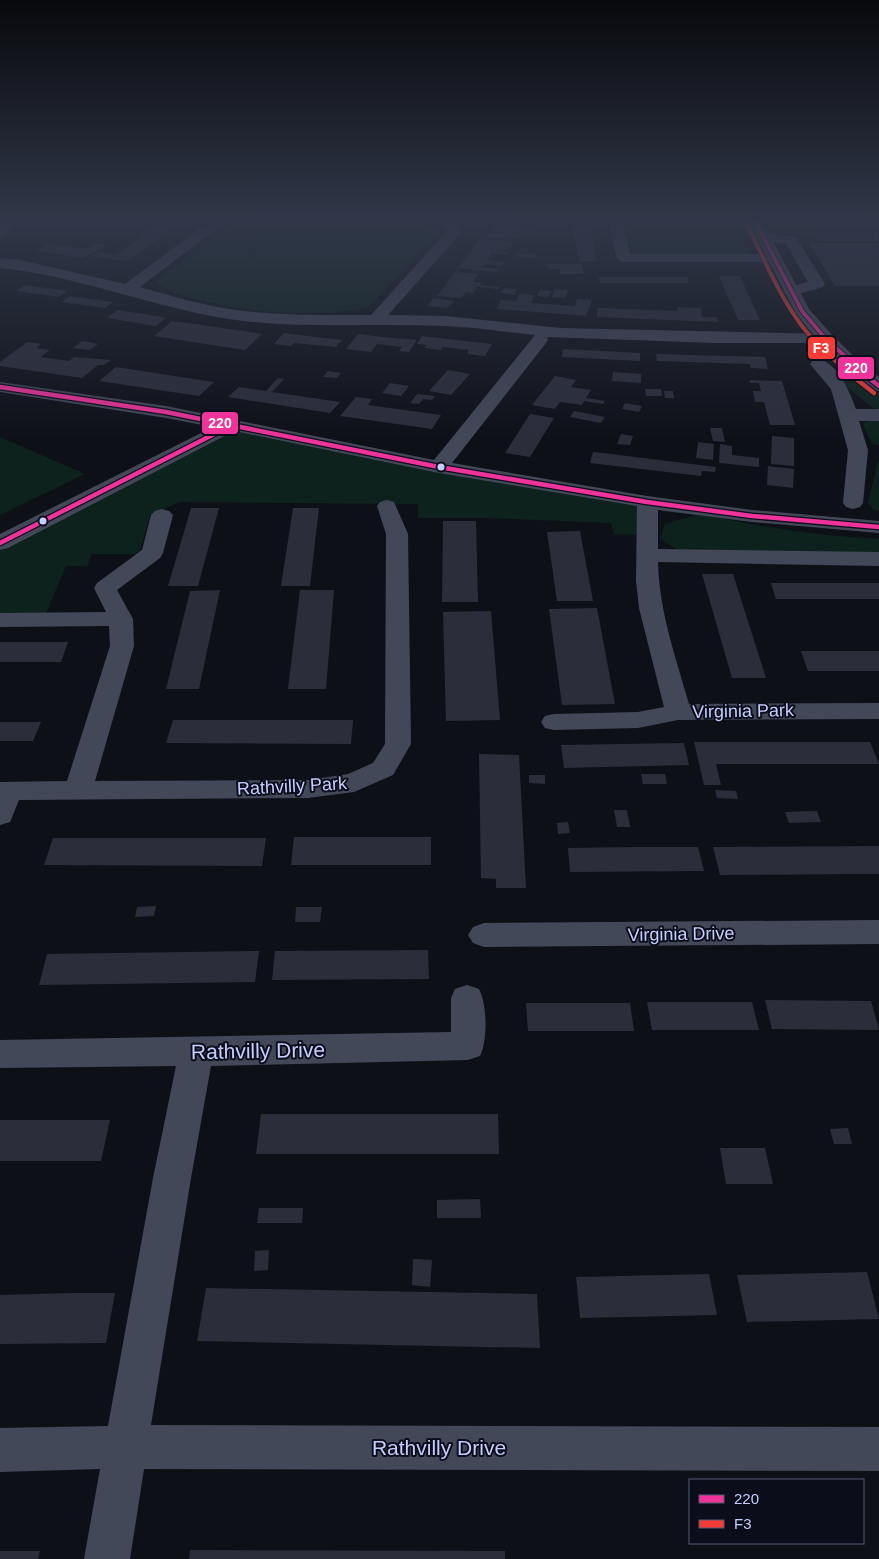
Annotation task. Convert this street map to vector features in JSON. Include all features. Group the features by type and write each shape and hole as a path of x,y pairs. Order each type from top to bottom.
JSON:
{"main road":[{"path":"793,294 802,311 825,338 858,370 879,386"}],"street":[{"path":"146,294 202,309 237,315 285,319 445,321 561,332 715,338 825,338"},
{"path":"376,319 399,294"},
{"path":"440,467 540,339"},
{"path":"819,364 840,388 858,450 853,503"},
{"path":"0,387 166,412 440,467 648,502 752,516 879,527"},
{"path":"849,414 879,415"},
{"path":"0,543 217,435 232,425"},
{"path":"858,450 879,452"},
{"name":"Virginia Park","path":"648,502 647,581 678,712 879,710"},
{"name":"Rathvilly Park","path":"3,799 78,790 308,789 354,783 383,769 398,744 397,534 387,506"},
{"path":"78,790 122,646 121,619 105,588 152,553 162,515"},
{"path":"647,555 879,559"},
{"path":"0,620 121,619"},
{"path":"554,722 638,720 678,712"},
{"name":"Virginia Drive","path":"484,935 879,932"},
{"name":"Rathvilly Drive","path":"0,1054 468,1046 467,998"},
{"path":"107,1559 172,1178 196,1052"},
{"name":"Rathvilly Drive","path":"0,1450 126,1448 879,1450"}],"green space":[{"path":"178,294 382,294 368,308 303,313 238,308"},
{"path":"847,367 879,392 879,409 873,408 826,370"},
{"path":"879,417 879,445 872,444 862,423"},
{"path":"232,426 646,502 644,535 614,534 611,523 487,518 418,518 418,504 179,502 150,515 139,554 92,554 87,566 66,566 46,613 0,613 0,543"},
{"path":"0,437 85,474 0,515"},
{"path":"878,461 879,511 874,510 868,503"},
{"path":"700,514 789,530 879,539 879,555 687,556 660,538 665,524"}],"building":[{"path":"36,294 64,294 59,297"},
{"path":"439,294 465,294 461,298 437,296"},
{"path":"519,294 534,295 531,303 575,306 577,299 592,300 586,316 497,309 501,300 516,301"},
{"path":"538,294 550,294 548,297 537,296"},
{"path":"553,294 567,294 565,298 552,297"},
{"path":"727,294 748,294 760,320 738,320"},
{"path":"70,296 113,302 105,308 61,302"},
{"path":"433,298 454,301 448,308 427,306"},
{"path":"677,307 701,308 702,317 717,317 718,322 597,317 597,308 678,311"},
{"path":"117,310 166,318 156,326 107,318"},
{"path":"172,321 262,334 245,350 154,336"},
{"path":"284,333 342,340 336,347 294,343 291,346 274,344"},
{"path":"358,334 417,340 409,352 399,351 402,347 377,344 371,352 346,349"},
{"path":"422,336 492,344 485,356 467,354 469,350 443,347 441,350 424,348 427,345 417,344"},
{"path":"82,341 98,344 90,350 73,348"},
{"path":"27,342 41,344 36,348 50,350 41,357 69,361 74,357 111,360 104,365 98,365 82,378 0,366 0,362"},
{"path":"563,349 640,353 640,361 562,357"},
{"path":"656,354 765,357 768,369 751,368 750,364 657,361"},
{"path":"116,367 214,382 199,396 99,381"},
{"path":"448,370 470,374 451,395 429,391"},
{"path":"328,371 341,373 337,378 323,377"},
{"path":"613,372 641,374 641,383 612,381"},
{"path":"555,376 576,380 571,387 591,390 586,398 605,401 603,404 584,401 582,405 560,402 555,409 532,405"},
{"path":"278,378 284,379 272,392 340,402 330,413 228,397 239,387 266,391"},
{"path":"750,380 782,381 795,425 770,425 764,402 755,402 753,391 761,391 759,383 750,383"},
{"path":"390,383 409,386 401,396 382,393"},
{"path":"645,389 661,389 662,396 646,396"},
{"path":"664,391 673,391 674,398 665,398"},
{"path":"417,394 435,396 432,400 423,399 419,404 410,403"},
{"path":"356,397 372,399 368,405 441,415 432,429 340,416"},
{"path":"625,403 642,406 639,412 622,409"},
{"path":"574,411 605,417 601,423 570,417"},
{"path":"530,414 554,418 530,457 505,453"},
{"path":"710,428 722,428 725,442 713,441"},
{"path":"621,434 633,436 630,445 617,444"},
{"path":"772,436 794,438 794,466 771,464"},
{"path":"698,442 714,444 713,460 696,458"},
{"path":"720,444 732,446 732,455 759,458 759,467 719,463"},
{"path":"593,452 716,467 715,472 702,471 701,476 590,463"},
{"path":"768,466 794,469 793,488 767,485"},
{"path":"191,508 219,508 198,586 168,586"},
{"path":"293,508 319,508 310,586 281,586"},
{"path":"443,521 476,521 478,602 442,602"},
{"path":"580,531 593,601 557,601 547,532"},
{"path":"702,574 733,574 766,678 732,678"},
{"path":"771,583 879,583 879,599 776,599"},
{"path":"220,590 199,689 166,689 190,591"},
{"path":"300,590 334,590 326,689 288,689"},
{"path":"597,608 615,704 562,705 549,609"},
{"path":"491,611 500,720 446,721 443,612"},
{"path":"0,642 68,642 61,662 0,662"},
{"path":"801,651 879,651 879,671 808,671"},
{"path":"173,720 353,720 351,744 166,743"},
{"path":"0,722 41,722 33,741 0,741"},
{"path":"694,742 870,742 879,764 716,764 721,785 704,785"},
{"path":"684,743 689,765 564,768 561,745"},
{"path":"479,754 519,755 526,888 496,888 496,879 481,878"},
{"path":"641,774 665,774 667,784 643,784"},
{"path":"529,775 545,775 545,784 529,783"},
{"path":"715,790 736,791 738,799 717,798"},
{"path":"614,810 627,810 630,827 617,827"},
{"path":"817,811 821,822 789,823 785,812"},
{"path":"568,822 570,833 558,834 557,823"},
{"path":"294,837 431,837 431,865 291,865"},
{"path":"53,838 266,838 262,866 44,865"},
{"path":"879,846 879,874 720,875 713,847"},
{"path":"698,847 704,871 570,872 568,848"},
{"path":"156,906 154,916 135,917 137,907"},
{"path":"296,907 322,907 320,922 295,922"},
{"path":"428,950 429,979 272,980 275,951"},
{"path":"259,951 255,982 39,985 47,954"},
{"path":"765,1000 871,1001 879,1030 772,1029"},
{"path":"647,1002 752,1002 759,1030 652,1030"},
{"path":"526,1003 630,1003 634,1031 528,1031"},
{"path":"261,1114 498,1114 499,1154 256,1154"},
{"path":"0,1120 110,1120 101,1161 0,1161"},
{"path":"848,1128 852,1144 834,1144 830,1129"},
{"path":"720,1148 765,1148 773,1184 726,1184"},
{"path":"480,1199 481,1218 437,1218 437,1200"},
{"path":"259,1208 303,1208 302,1223 257,1223"},
{"path":"269,1250 268,1270 254,1271 255,1251"},
{"path":"413,1259 432,1260 430,1287 412,1285"},
{"path":"867,1272 879,1319 747,1322 737,1275"},
{"path":"709,1274 717,1315 580,1318 576,1277"},
{"path":"206,1288 537,1294 540,1348 197,1341"},
{"path":"115,1293 106,1343 0,1344 0,1295"},
{"path":"190,1550 505,1551 505,1559 189,1559"},
{"path":"0,1551 40,1551 38,1559 0,1559"}],"transit line":[{"name":"F3","path":"783,294 801,325 819,346 874,393"},
{"name":"220","path":"793,294 802,311 825,338 858,370 879,386"},
{"name":"220","path":"0,387 166,412 439,467 647,502 752,516 879,527"},
{"name":"220","path":"0,543 232,425"}]}
